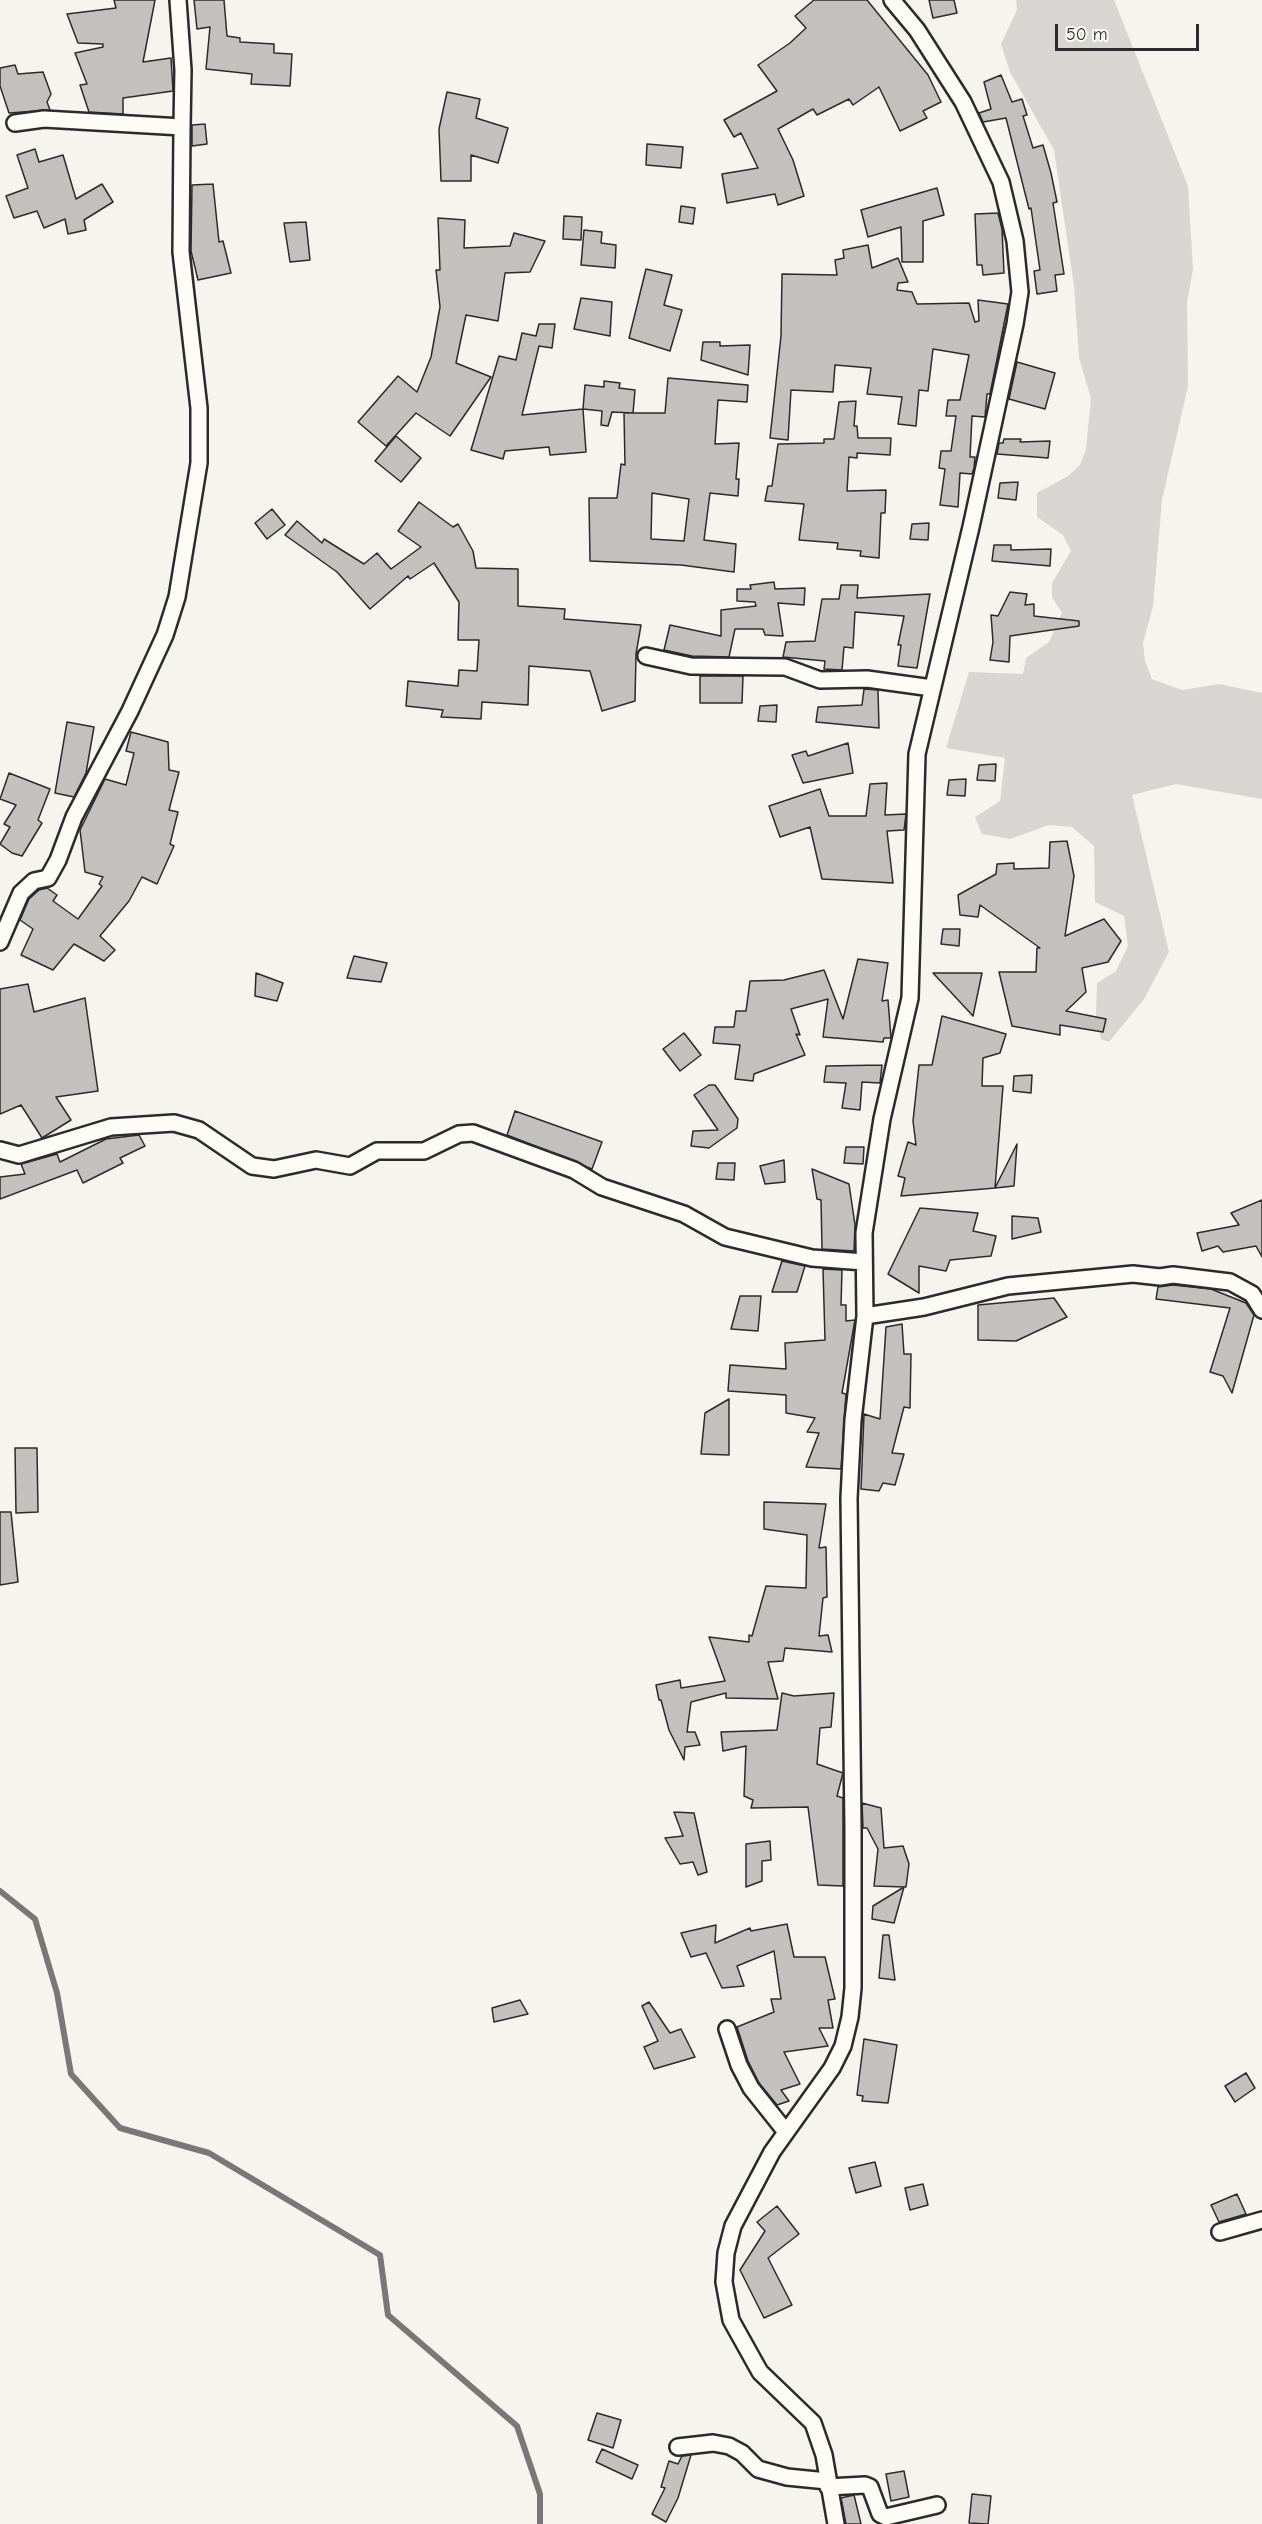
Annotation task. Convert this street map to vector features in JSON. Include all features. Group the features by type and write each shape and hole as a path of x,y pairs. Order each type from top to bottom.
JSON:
{"street":[{"path":"0,942 21,893 34,881 48,878 58,860 74,816 130,711 165,635 177,597 199,463 197,389 181,252 183,70 178,0"},
{"path":"836,2524 827,2482 825,2455 813,2423 755,2364 731,2320 723,2282 726,2253 733,2226 772,2152 832,2068 843,2046 853,1988 849,1498 853,1420 865,1316 864,1233 871,1180 910,998 915,776 932,688 1016,324 1020,292 1015,241 1001,182 963,102 917,30 892,0"},
{"path":"15,123 44,119 182,127"},
{"path":"646,656 691,666 785,667 820,680 867,679 932,688"},
{"path":"0,1150 19,1155 111,1127 174,1123 206,1134 252,1166 274,1169 316,1160 350,1166 377,1151 424,1151 459,1134 473,1133 574,1170 603,1187 684,1214 724,1237 812,1258 864,1262"},
{"path":"865,1316 924,1308 1008,1286 1133,1274 1160,1277 1173,1275 1230,1282 1252,1294 1262,1310"},
{"path":"727,2029 739,2065 751,2088 771,2117 786,2132"},
{"path":"1220,2232 1262,2220"},
{"path":"678,2447 713,2443 729,2446 742,2453 758,2469 827,2482 865,2485 870,2487 880,2514 886,2517 937,2505"}],"shaded area":[{"path":"1016,0 1114,0 1188,186 1193,269 1187,302 1188,386 1162,500 1153,606 1143,643 1145,661 1152,679 1182,690 1219,684 1262,693 1262,799 1176,784 1132,795 1169,952 1144,999 1109,1042 1101,1039 1096,1017 1097,983 1116,971 1128,946 1124,916 1095,902 1094,846 1072,827 1049,825 1010,839 982,834 975,817 1000,801 1005,758 946,748 969,672 1023,674 1026,658 1049,642 1062,613 1052,597 1052,583 1071,551 1063,535 1037,517 1037,493 1068,476 1080,465 1086,449 1091,398 1079,358 1074,286 1054,150 1010,72 1001,44 1017,10"}],"building":[{"path":"114,0 155,0 143,62 171,58 173,91 123,98 123,114 89,112 80,85 87,84 75,53 103,47 103,44 78,43 67,14 116,8"},
{"path":"194,0 224,0 227,36 240,38 240,42 274,44 274,53 292,54 290,86 251,84 252,74 206,69 210,27 197,29"},
{"path":"814,0 867,0 928,75 941,102 923,111 927,118 900,131 879,87 853,105 849,99 817,115 813,109 778,129 793,160 804,196 778,205 775,194 727,203 722,174 758,168 741,133 734,137 724,120 777,91 758,65 790,43 806,28 795,16"},
{"path":"929,0 954,0 957,13 933,18"},
{"path":"15,65 18,74 43,72 51,94 47,102 50,110 9,113 0,86 0,68"},
{"path":"1001,75 1012,102 1022,99 1027,115 1023,116 1033,148 1043,145 1051,173 1057,202 1053,203 1064,274 1055,275 1057,291 1037,294 1034,271 1040,270 1031,208 1029,209 1006,118 983,122 979,113 991,109 984,82"},
{"path":"447,92 480,99 476,118 508,128 498,163 471,155 471,181 441,181 439,129"},
{"path":"205,124 207,144 192,146 192,125"},
{"path":"647,144 683,147 681,168 646,165"},
{"path":"35,149 39,162 63,155 76,199 102,184 113,202 84,220 86,230 68,234 65,219 44,228 37,211 14,218 6,196 28,188 17,155"},
{"path":"213,184 219,242 223,241 231,273 198,280 191,251 192,185"},
{"path":"937,188 944,215 923,221 923,262 902,262 901,227 868,237 861,210"},
{"path":"681,206 695,208 693,224 679,222"},
{"path":"998,213 1002,229 1004,273 983,275 982,265 977,265 975,214"},
{"path":"564,216 582,217 581,240 563,239"},
{"path":"438,218 465,220 464,248 510,246 514,233 545,241 530,272 505,273 498,321 466,315 456,363 491,377 450,436 416,413 386,446 358,422 398,376 417,392 431,357 440,307 436,270 440,270"},
{"path":"306,222 310,260 290,262 284,223"},
{"path":"584,230 602,232 601,243 616,245 615,268 581,265"},
{"path":"868,245 872,268 898,258 908,282 898,283 897,290 912,292 917,304 969,303 975,322 979,321 978,300 1008,304 990,394 987,394 985,417 972,416 970,457 975,457 974,468 972,474 960,473 958,507 940,505 945,469 939,468 941,451 951,451 956,416 946,416 948,400 960,400 969,355 933,349 928,391 919,390 916,426 898,424 902,397 867,394 871,368 835,365 833,392 791,390 788,440 770,438 781,336 782,274 837,275 835,260 844,258 843,250"},
{"path":"646,269 672,275 664,305 682,310 670,351 629,338"},
{"path":"581,298 612,302 610,336 574,329"},
{"path":"539,324 555,324 552,348 539,346 522,415 583,409 586,452 550,455 549,447 505,451 503,459 471,450 499,356 516,360 522,333 536,336"},
{"path":"703,342 720,342 720,346 750,345 748,375 701,360"},
{"path":"1017,362 1055,373 1045,409 1009,399"},
{"path":"668,378 748,385 747,402 718,400 715,444 739,443 736,479 739,479 738,496 710,493 704,540 736,544 734,572 681,565 590,561 589,498 617,498 621,464 625,465 624,413 665,413","holes":["652,493 689,499 684,541 651,539"]},
{"path":"604,381 620,383 619,388 635,390 633,413 612,412 608,426 601,425 602,411 583,409 585,385 604,387"},
{"path":"856,401 854,426 857,426 858,438 891,438 890,455 857,453 857,458 849,457 847,491 886,490 885,513 881,513 879,558 860,556 861,551 837,549 838,543 799,540 804,504 765,501 768,486 772,486 778,444 824,443 824,439 834,439 839,402"},
{"path":"396,436 421,458 401,482 375,461"},
{"path":"1004,439 1021,439 1020,442 1050,441 1048,458 997,454 999,443 1003,443"},
{"path":"1018,482 1016,500 998,498 1000,483"},
{"path":"419,502 453,527 458,524 473,551 476,568 518,569 518,606 565,609 564,619 641,625 636,654 635,701 602,711 590,671 529,666 528,705 482,702 481,719 441,717 443,710 406,706 408,681 458,686 459,670 477,671 479,640 458,640 459,602 434,563 410,579 408,576 370,609 337,572 285,535 297,521 322,543 324,539 364,564 377,553 391,569 421,547 398,531"},
{"path":"272,509 285,525 267,539 255,523"},
{"path":"929,523 928,540 910,539 912,524"},
{"path":"994,545 1011,545 1011,550 1051,549 1050,566 992,561"},
{"path":"774,582 775,589 805,588 804,605 778,603 783,636 765,635 763,629 735,629 729,657 692,656 664,650 670,625 721,636 721,610 756,606 755,602 737,601 737,589 751,589 750,585"},
{"path":"841,585 858,585 857,598 930,594 917,668 898,666 901,645 898,645 904,616 855,612 853,648 844,647 842,670 824,669 825,661 783,657 786,642 815,641 822,599 839,599"},
{"path":"1010,592 1027,594 1025,605 1034,604 1034,616 1079,621 1079,626 1010,636 1009,662 990,660 993,642 991,615 998,616"},
{"path":"700,676 743,676 742,703 700,703"},
{"path":"864,689 878,690 879,728 816,722 818,707 862,705"},
{"path":"777,705 776,722 758,721 760,706"},
{"path":"67,722 94,727 86,773 74,797 55,793"},
{"path":"131,732 168,742 169,770 179,772 169,810 178,812 170,844 174,846 157,884 142,877 129,901 100,936 115,950 104,961 74,944 53,970 21,955 33,929 20,920 29,899 39,890 47,888 57,895 53,901 78,919 102,886 99,884 103,877 85,872 80,830 105,779 126,785 134,753 126,751"},
{"path":"848,743 853,773 803,783 792,755 806,751 808,756"},
{"path":"996,764 995,781 977,780 979,765"},
{"path":"9,773 50,789 38,820 42,823 22,856 12,853 0,844 10,827 4,824 16,805 0,799"},
{"path":"966,779 965,796 947,795 949,780"},
{"path":"887,783 885,815 906,814 904,830 887,831 893,883 822,879 810,827 780,837 769,806 820,789 829,816 866,816 870,784"},
{"path":"1067,841 1074,876 1065,936 1104,919 1121,941 1108,962 1082,968 1086,992 1066,1011 1106,1019 1103,1032 1060,1025 1060,1035 1012,1026 999,972 1036,972 1037,948 1040,948 980,905 978,917 960,915 958,895 996,874 997,864 1014,863 1014,869 1049,868 1050,842"},
{"path":"943,929 960,929 959,946 941,944"},
{"path":"354,956 387,963 381,982 347,978"},
{"path":"858,959 888,963 882,1001 888,1000 891,1038 884,1038 883,1042 823,1037 828,999 791,1009 800,1035 796,1034 805,1055 754,1074 753,1081 735,1079 740,1045 713,1043 715,1027 734,1027 736,1011 746,1011 750,981 784,980 824,970 843,1019"},
{"path":"256,973 283,983 277,1001 255,996"},
{"path":"933,973 982,973 973,1016"},
{"path":"28,984 34,1012 85,998 98,1091 56,1097 71,1120 42,1138 21,1105 0,1114 0,989"},
{"path":"942,1016 1006,1034 1000,1053 983,1058 982,1086 1003,1086 995,1188 901,1196 905,1178 898,1176 908,1142 916,1145 913,1121 919,1065 932,1065"},
{"path":"684,1033 701,1055 680,1071 663,1049"},
{"path":"882,1065 880,1083 862,1082 860,1110 842,1108 846,1083 824,1082 826,1066"},
{"path":"1032,1075 1031,1093 1013,1091 1014,1076"},
{"path":"709,1085 715,1085 738,1119 737,1128 709,1148 691,1146 693,1131 718,1130 694,1095"},
{"path":"515,1111 602,1142 592,1169 507,1135"},
{"path":"139,1135 145,1146 120,1158 123,1163 83,1183 77,1170 0,1199 0,1177 25,1174 21,1164 57,1154 60,1162 106,1139"},
{"path":"1017,1144 1014,1186 995,1188"},
{"path":"846,1147 864,1147 863,1164 844,1163"},
{"path":"784,1160 785,1182 765,1184 760,1166"},
{"path":"718,1163 735,1163 734,1180 716,1179"},
{"path":"812,1169 849,1184 855,1225 854,1251 822,1249 821,1200 817,1199"},
{"path":"1262,1200 1262,1257 1256,1246 1223,1252 1218,1246 1202,1251 1197,1233 1239,1225 1231,1213"},
{"path":"920,1208 978,1213 973,1231 996,1236 991,1256 950,1260 946,1271 919,1266 919,1293 888,1274"},
{"path":"1012,1216 1038,1218 1041,1232 1012,1239"},
{"path":"782,1261 805,1266 797,1292 772,1292"},
{"path":"823,1269 842,1270 841,1305 846,1305 846,1321 855,1320 842,1393 846,1394 841,1469 806,1467 819,1433 807,1432 815,1418 786,1413 786,1395 728,1391 730,1365 786,1369 785,1343 825,1340"},
{"path":"1173,1285 1211,1289 1246,1303 1254,1315 1232,1393 1223,1376 1210,1372 1230,1308 1156,1299 1158,1287"},
{"path":"740,1296 761,1296 758,1331 731,1329"},
{"path":"1054,1298 1067,1317 1016,1341 978,1340 978,1305"},
{"path":"902,1324 904,1354 911,1354 910,1408 904,1407 892,1453 904,1454 895,1485 883,1483 879,1491 861,1489 864,1414 880,1419 886,1327"},
{"path":"729,1399 729,1455 701,1454 705,1413"},
{"path":"15,1448 37,1448 38,1512 16,1513"},
{"path":"764,1502 826,1504 819,1548 826,1547 827,1597 823,1598 819,1636 828,1635 832,1652 785,1648 783,1661 768,1662 778,1699 726,1698 726,1693 691,1702 687,1732 695,1732 700,1745 685,1747 684,1760 669,1730 656,1685 680,1680 681,1688 725,1681 709,1637 749,1642 749,1635 752,1636 766,1586 806,1588 807,1535 764,1529"},
{"path":"0,1512 11,1512 18,1582 0,1585"},
{"path":"782,1693 794,1696 834,1693 831,1727 820,1728 817,1764 843,1773 837,1796 843,1798 843,1886 818,1885 808,1807 751,1808 753,1800 744,1796 746,1746 723,1751 721,1732 777,1730"},
{"path":"862,1803 881,1808 884,1848 903,1846 909,1864 906,1887 874,1886 878,1849 867,1828 863,1828"},
{"path":"674,1812 694,1813 707,1872 698,1875 693,1862 680,1864 665,1838 683,1836"},
{"path":"770,1841 771,1860 762,1861 762,1881 746,1887 746,1844"},
{"path":"904,1887 894,1923 872,1919 873,1906"},
{"path":"787,1924 794,1957 825,1957 835,1999 828,2000 833,2028 819,2028 828,2046 784,2052 800,2084 781,2090 789,2101 777,2105 759,2083 748,2061 737,2027 774,2012 771,1999 781,1999 774,1951 737,1966 744,1986 722,1988 706,1953 691,1957 681,1933 716,1925 715,1943 750,1928 751,1931"},
{"path":"883,1935 889,1935 895,1980 879,1978"},
{"path":"520,2000 528,2014 494,2022 492,2008"},
{"path":"649,2002 670,2033 681,2029 695,2057 654,2069 644,2047 658,2041 642,2006"},
{"path":"864,2039 897,2045 888,2103 862,2101 863,2096 857,2095"},
{"path":"1246,2073 1255,2088 1235,2102 1225,2086"},
{"path":"875,2162 881,2186 856,2193 849,2168"},
{"path":"923,2184 928,2205 910,2210 905,2188"},
{"path":"1237,2194 1246,2214 1219,2222 1211,2205"},
{"path":"777,2206 799,2234 768,2258 792,2305 764,2318 740,2270 765,2231 757,2222"},
{"path":"597,2413 621,2420 613,2448 588,2440"},
{"path":"602,2449 638,2465 632,2479 596,2462"},
{"path":"691,2455 678,2498 666,2522 652,2514 665,2488 661,2487 669,2461 678,2464 682,2456"},
{"path":"904,2471 909,2497 891,2501 886,2474"},
{"path":"972,2494 991,2496 988,2524 969,2523"},
{"path":"854,2495 861,2524 846,2524 841,2498"}],"waterway":[{"path":"0,1891 35,1919 57,1993 71,2074 120,2128 209,2153 380,2255 388,2315 517,2426 540,2494 540,2524"}]}
